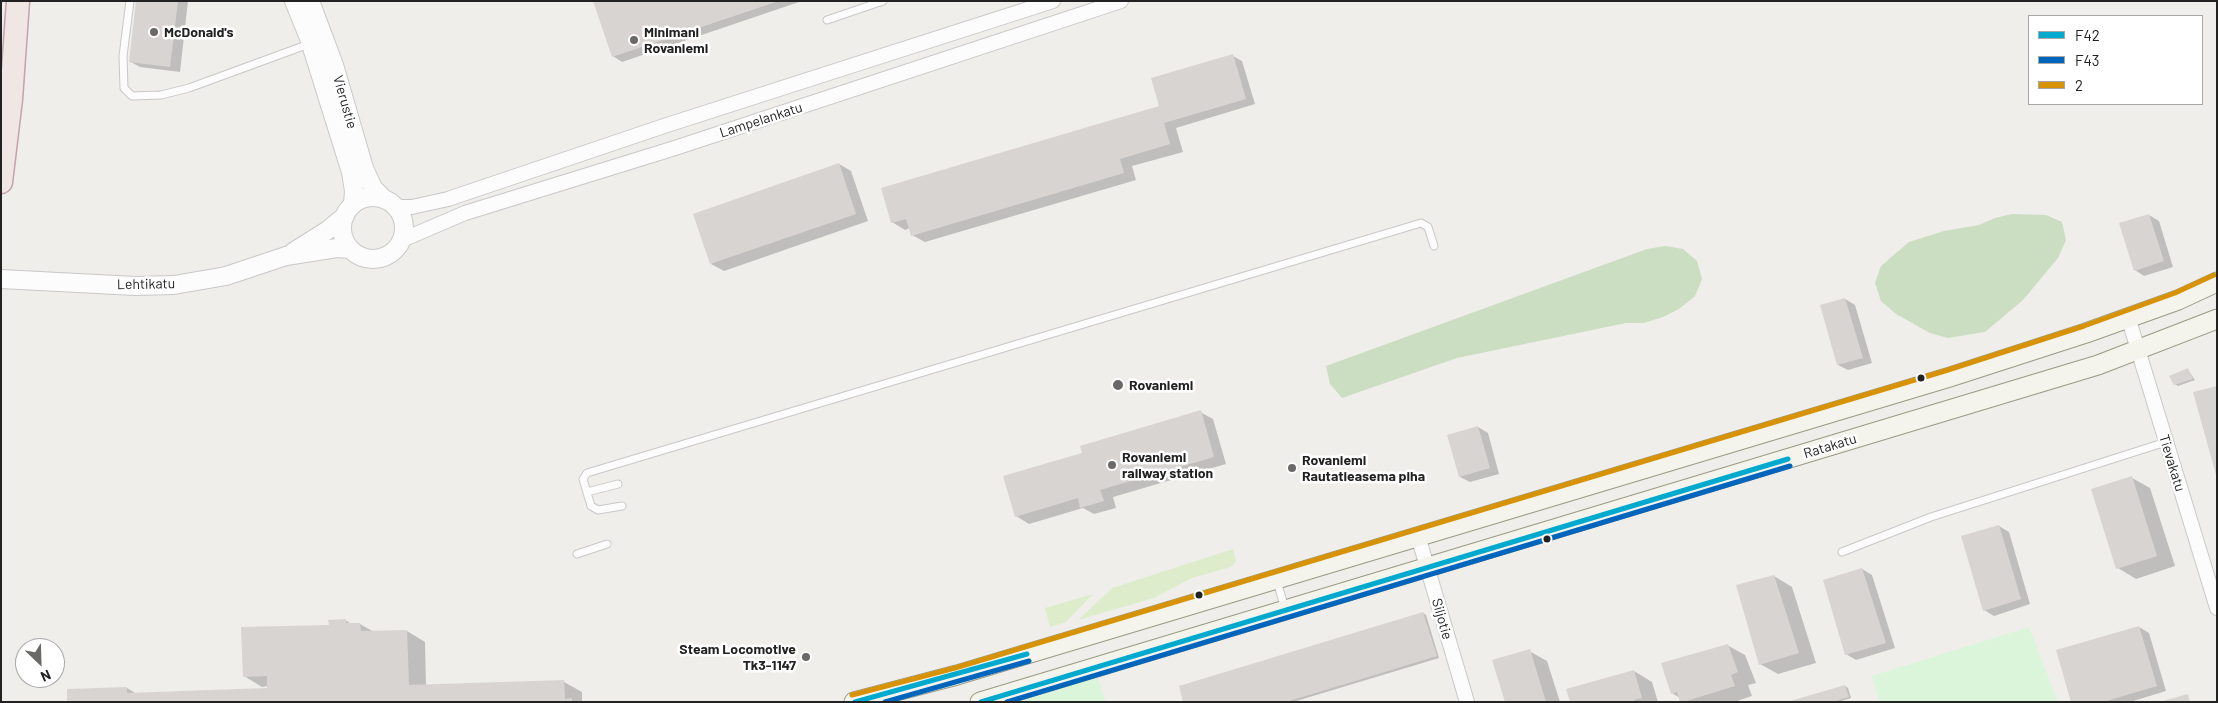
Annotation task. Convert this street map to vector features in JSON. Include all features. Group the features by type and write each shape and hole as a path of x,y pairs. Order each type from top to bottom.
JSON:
{"highway":[{"path":"1,182 11,99 19,6"}],"main road":[{"path":"854,702 957,675 1950,377 2128,318 2178,300 2217,282"},
{"name":"Ratakatu","path":"980,702 2098,365 2217,319"}],"street":[{"name":"Vierustie","path":"294,1 311,43 351,172 354,191 349,210"},
{"name":"Vierustie","path":"310,1 334,65 364,168 373,188 390,203"},
{"name":"Lampelankatu","path":"390,203 412,207 448,199 667,125 1053,1"},
{"name":"Lampelankatu","path":"402,240 464,213 684,145 1121,1"},
{"path":"372,197 390,203 403,222 402,240 389,254 377,259 364,258 350,249 343,236 342,222 349,210 372,197"},
{"name":"Lehtikatu","path":"286,256 328,230 349,210"},
{"name":"Lehtikatu","path":"1,279 135,286 174,285 226,276 286,256 337,248 350,249"},
{"name":"Tievakatu","path":"2128,318 2217,608"},
{"name":"Siljotie","path":"1418,536 1467,702"}],"lane":[{"path":"130,1 123,56 124,88 132,96 161,95 206,82 311,43"},
{"path":"827,20 883,1"},
{"path":"622,506 598,510 591,506 583,479 587,473 1421,223 1428,227 1434,246"},
{"path":"1842,552 1931,517 2166,442"},
{"path":"587,492 618,484"},
{"path":"577,554 607,544"},
{"path":"1276,578 1286,610"}],"green space":[{"path":"2012,214 2046,215 2062,222 2066,240 2058,258 2023,300 1985,332 1948,338 1930,333 1896,314 1881,301 1875,283 1881,266 1909,242 1944,231 1979,225 1995,218"},
{"path":"1665,246 1683,249 1697,261 1702,279 1695,296 1679,309 1663,317 1644,323 1626,323 1457,358 1342,398 1330,384 1326,366 1647,249"},
{"path":"1233,549 1236,561 1231,567 1192,578 1154,598 1078,620 1112,588"},
{"path":"1093,594 1066,622 1050,627 1045,608"},
{"path":"2029,627 2058,702 1880,702 1872,676"},
{"path":"1097,676 1106,702 1018,702"}],"building":[{"name":"McDonald's","path":"136,1 178,1 170,67 129,62"},
{"name":"Minimani Rovaniemi","path":"593,1 776,1 776,2 612,57"},
{"path":"1233,54 1246,99 1164,123 1170,144 1120,159 1124,173 911,236 906,219 891,223 881,188 1159,106 1151,78"},
{"path":"839,163 856,214 710,264 693,214"},
{"path":"2149,214 2164,261 2134,271 2119,223"},
{"path":"1845,298 1863,358 1837,365 1820,305"},
{"path":"2188,368 2193,379 2174,385 2169,376"},
{"path":"2217,386 2217,475 2216,475 2193,392"},
{"name":"Rovaniemi railway station","path":"1201,410 1214,457 1100,490 1104,501 1080,508 1078,498 1015,517 1003,476 1082,453 1080,446"},
{"path":"1478,426 1490,468 1459,477 1447,435"},
{"path":"2132,476 2157,556 2116,569 2091,489"},
{"path":"1999,525 2021,599 1983,611 1961,536"},
{"path":"1862,568 1886,643 1845,655 1823,580"},
{"path":"1774,575 1799,653 1759,665 1736,585"},
{"path":"1423,612 1437,656 1286,702 1183,702 1179,686"},
{"path":"346,619 346,623 360,623 361,631 407,630 409,685 564,680 565,699 572,698 572,702 67,702 67,689 127,687 127,693 267,688 267,676 243,677 241,627 329,625 328,620"},
{"path":"2139,626 2157,686 2103,702 2071,702 2056,650"},
{"path":"1728,644 1738,672 1731,675 1735,686 1683,702 1680,702 1677,692 1671,694 1661,663"},
{"path":"1530,649 1546,702 1505,702 1492,660"},
{"path":"1634,670 1642,698 1634,700 1635,702 1570,702 1566,689"},
{"path":"1845,685 1849,697 1832,702 1787,702"},
{"path":"2188,694 2190,702 2163,702 2163,701"}],"transit line":[{"name":"2","path":"852,695 955,668 1948,370 2084,326 2175,293 2214,275"},
{"name":"F42","path":"981,702 1788,459"},
{"name":"F43","path":"1007,702 1790,466"},
{"name":"F42","path":"855,702 1027,654"},
{"name":"F43","path":"885,702 1029,661"}],"place":[{"name":"McDonald's","path":"154,32"},
{"name":"Minimani Rovaniemi","path":"634,40"},
{"name":"Rovaniemi","path":"1118,385"},
{"name":"Rovaniemi railway station","path":"1112,465"},
{"name":"Rovaniemi Rautatieasema piha","path":"1292,468"},
{"name":"Steam Locomotive Tk3-1147","path":"806,657"}]}
